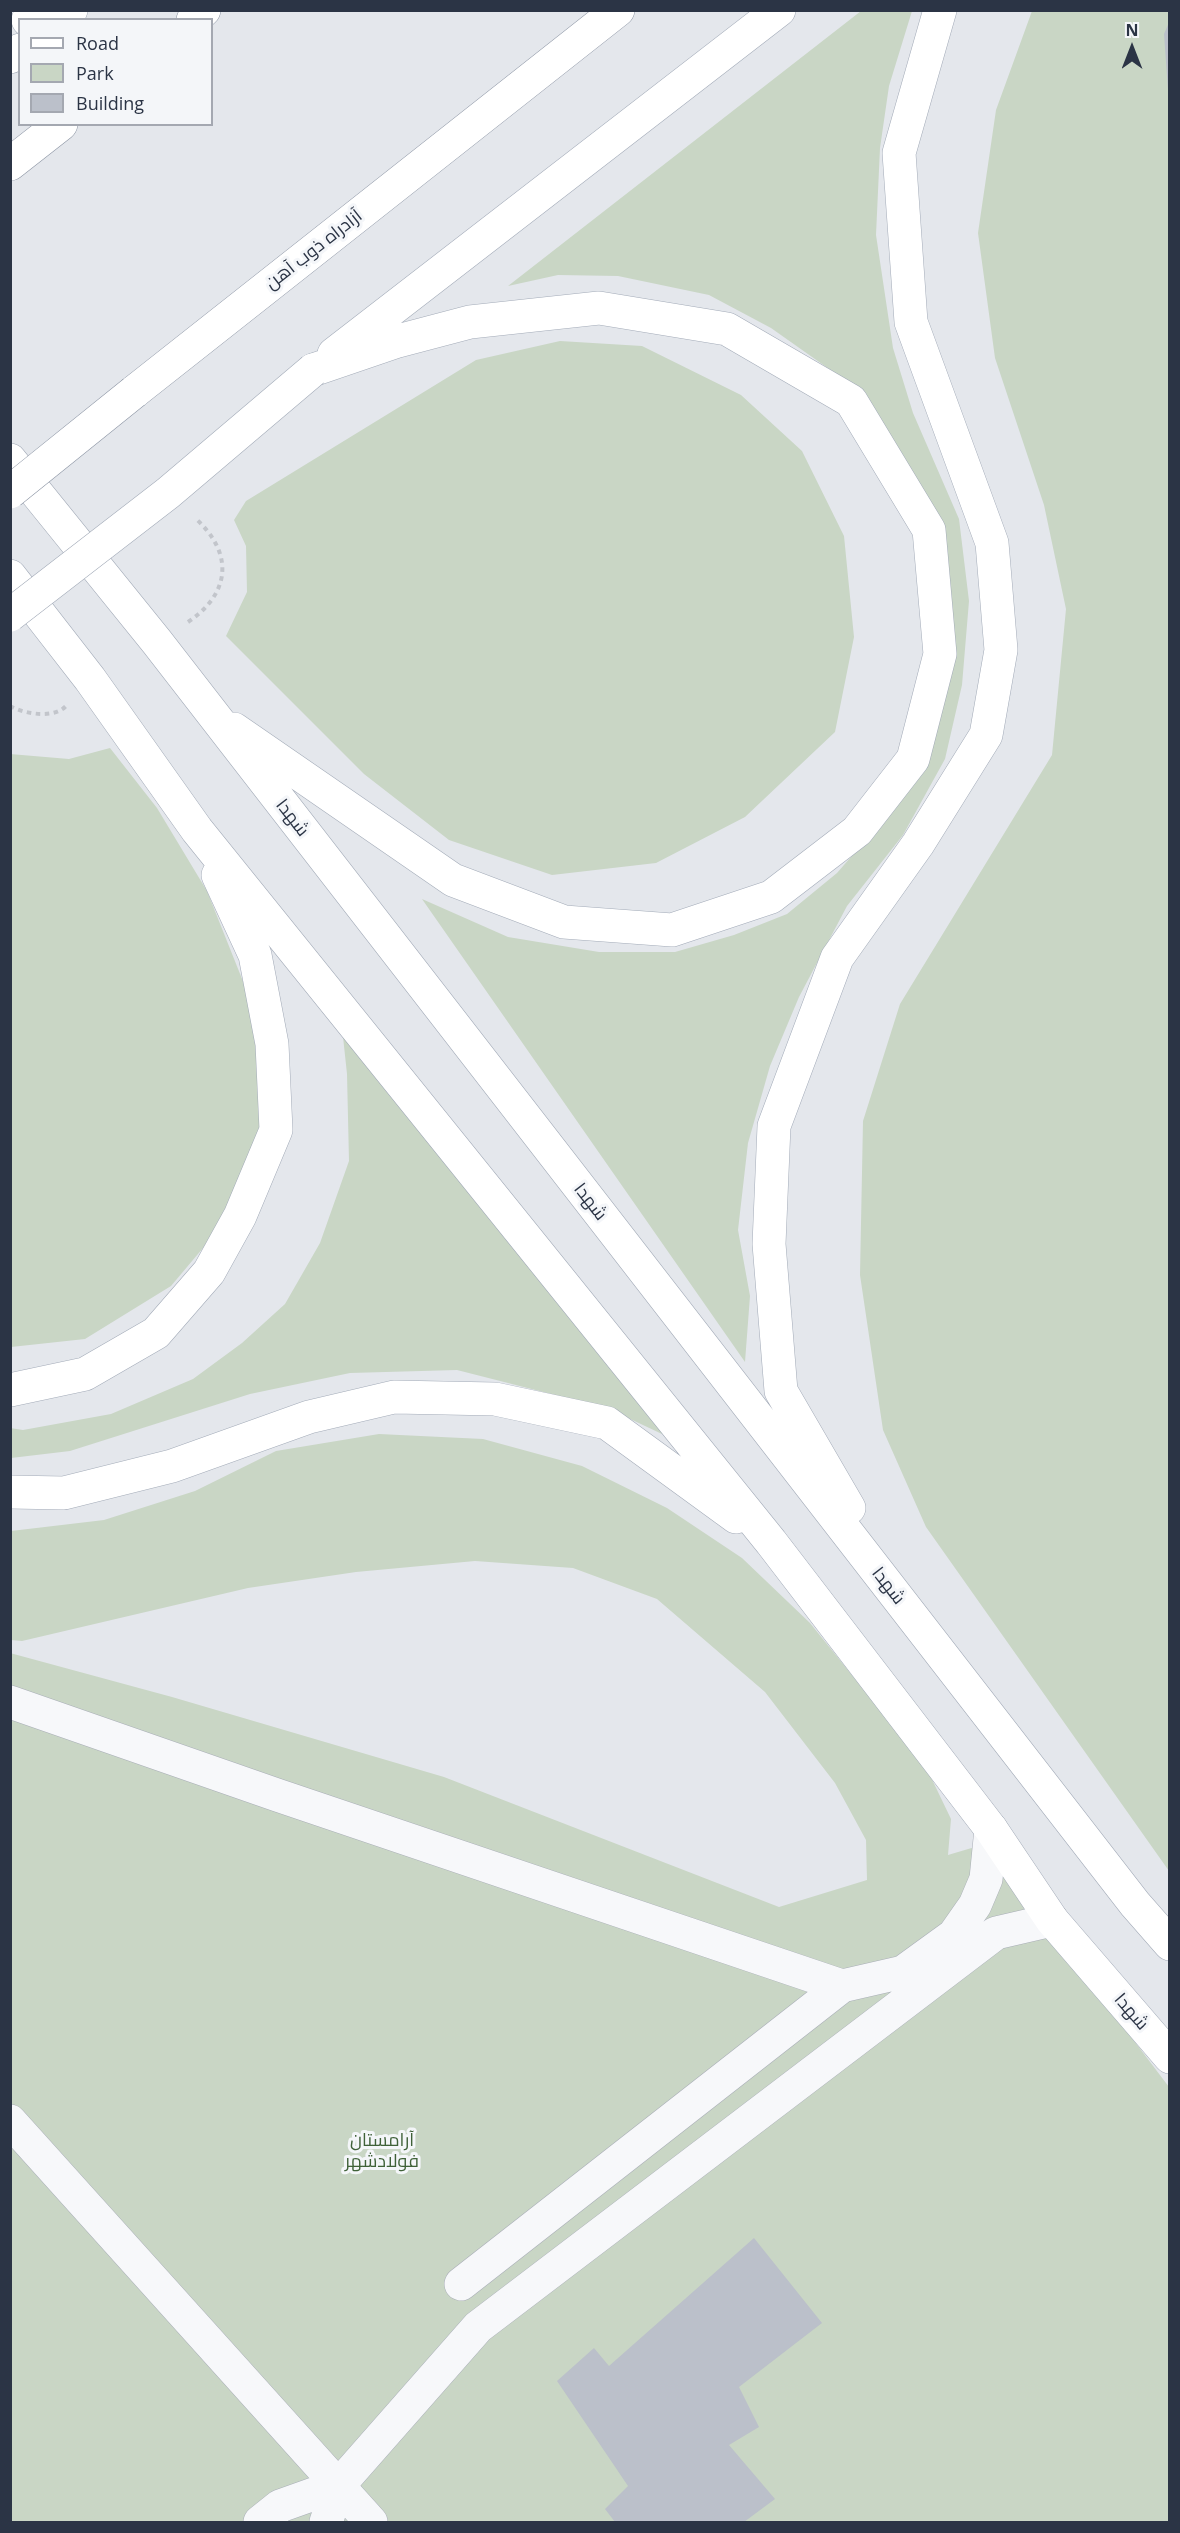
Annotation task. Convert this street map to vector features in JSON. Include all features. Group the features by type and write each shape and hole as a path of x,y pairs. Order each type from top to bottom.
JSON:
{"main road":[{"name":"آزادراه ذوب آهن","path":"10,492 618,10"},
{"path":"10,615 168,493 313,370 779,10"},
{"path":"866,1558 852,1514 781,1391 769,1244 774,1126 837,958 918,844 987,735 1001,650 992,543 911,322 899,153 940,10"},
{"path":"10,164 58,126"},
{"path":"209,711 453,880 564,922 672,930 771,897 857,831 912,759 940,654 929,531 851,402 727,329 599,308 470,322 398,341 313,370"},
{"name":"شهدا","path":"10,460 157,642 1135,1904 1170,1944"},
{"name":"شهدا","path":"10,576 90,679 197,830 771,1542 991,1829 1052,1920 1170,2057"},
{"path":"10,1390 85,1374 156,1333 209,1272 240,1216 276,1130 272,1044 255,956 197,830"},
{"path":"10,1492 64,1493 172,1466 309,1417 394,1397 495,1399 607,1424 771,1542"},
{"path":"1135,1904 1170,1906"}],"street":[{"path":"10,1702 842,1986"},
{"path":"461,2284 842,1986 903,1972 954,1935 975,1905 986,1879 991,1829"},
{"path":"326,2523 339,2485 478,2326 996,1933 1052,1920"},
{"path":"10,2121 372,2523"},
{"path":"260,2523 280,2505 339,2485"}],"path":[{"path":"157,642 204,611 220,591 223,567 211,532 168,493"},
{"path":"10,706 18,711 41,714 63,710 90,679"}],"green space":[{"path":"861,11 912,11 889,86 880,148 876,235 893,348 913,413 959,519 969,601 962,685 945,759 903,835 847,906 799,997 770,1066 748,1143 738,1230 750,1296 745,1362 422,899 508,937 599,952 675,952 734,935 787,914 837,873 897,804 948,598 856,388 771,328 709,295 618,276 558,275 508,286"},
{"path":"1032,11 1169,11 1169,1871 926,1527 883,1430 860,1275 863,1121 900,1004 1052,755 1066,609 1044,505 995,358 978,233 996,110"},
{"path":"560,341 642,346 741,395 802,451 844,536 854,637 835,732 745,817 656,863 552,875 449,840 364,774 226,636 247,592 246,546 234,520 246,501 476,360"},
{"path":"110,748 157,808 207,891 258,1019 262,1139 219,1229 171,1286 85,1339 11,1347 10,754 69,759"},
{"path":"338,990 698,1451 626,1417 563,1397 457,1370 350,1373 250,1394 70,1451 11,1458 10,1428 23,1430 111,1414 193,1379 242,1343 285,1304 320,1243 349,1161 347,1074"},
{"name":"آرامستان فولادشهر","path":"379,1434 483,1439 582,1466 667,1508 742,1558 810,1623 926,1767 951,1819 948,1855 985,1844 1169,2087 1169,2522 11,2522 10,1653 172,1697 444,1777 779,1907 867,1880 866,1840 835,1783 765,1692 657,1599 573,1568 475,1561 356,1572 248,1588 22,1641 11,1640 11,1531 104,1520 195,1491 276,1451"}],"building":[{"path":"1170,20 1170,90 1168,90 1164,34"},
{"path":"754,2238 822,2323 739,2387 759,2427 729,2445 775,2499 744,2522 615,2522 605,2509 628,2486 557,2381 594,2348 609,2366"}]}
